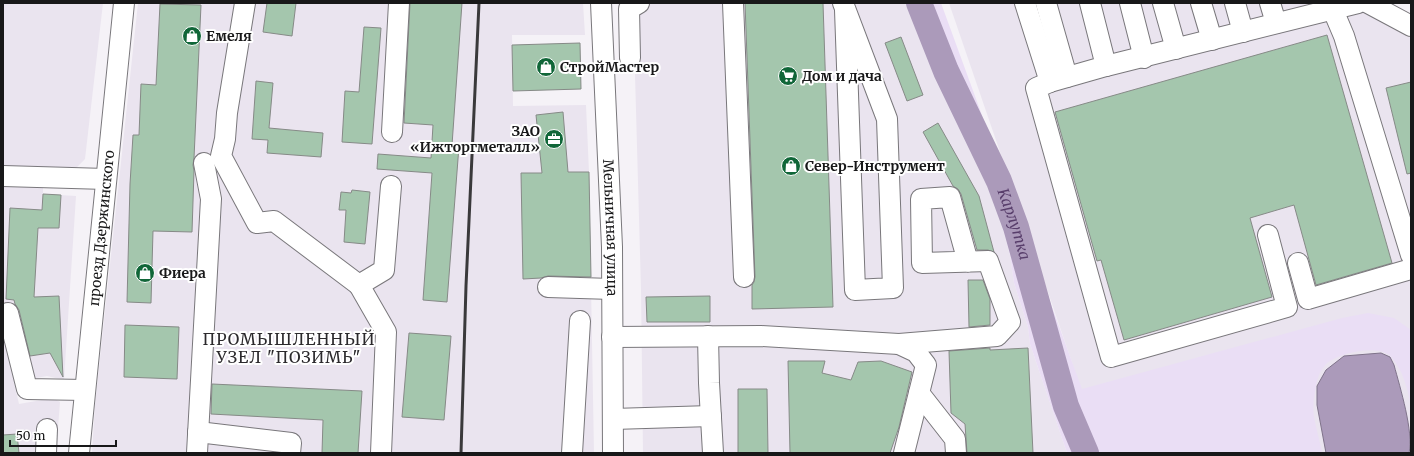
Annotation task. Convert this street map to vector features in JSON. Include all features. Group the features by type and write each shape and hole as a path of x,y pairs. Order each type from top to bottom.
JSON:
{"street":[{"name":"проезд Дзержинского","path":"79,453 124,3"},
{"path":"245,3 221,156 257,223 274,221 359,285 386,332 381,453"},
{"path":"392,132 399,3"},
{"name":"Мельничная улица","path":"601,3 612,247 613,453"},
{"path":"630,58 629,10 639,3"},
{"path":"733,3 744,277"},
{"path":"1025,3 1059,79"},
{"path":"1046,3 1059,79"},
{"path":"1090,3 1106,66"},
{"path":"1130,3 1144,58"},
{"path":"1163,3 1176,49"},
{"path":"1201,3 1212,40"},
{"path":"1235,3 1243,32"},
{"path":"1270,3 1276,23"},
{"path":"1268,235 1287,307 1111,357 1036,88 1059,79 1106,66 1144,58 1276,23 1305,10 1358,3"},
{"path":"1368,3 1411,26"},
{"path":"1331,6 1344,36 1405,217 1411,255"},
{"path":"844,7 887,119 893,288 855,290 844,7"},
{"path":"197,453 211,199 204,163"},
{"path":"3,176 106,179"},
{"path":"359,285 384,270 390,186"},
{"path":"612,337 761,336 899,344 997,336 1010,322 988,261 968,262"},
{"path":"1298,263 1308,299 1411,269"},
{"path":"548,287 612,289"},
{"path":"8,313 27,389 85,390"},
{"path":"572,453 580,321"},
{"path":"708,336 713,453"},
{"path":"899,344 916,352 926,365 904,453"},
{"path":"919,393 955,439 956,453"},
{"path":"613,419 711,416"},
{"path":"46,453 47,430"},
{"path":"198,432 291,443 290,453"}],"shaded area":[{"path":"3,3 103,3 85,159 72,172 43,168 43,194 76,196 64,380 47,376 14,382 19,404 53,398 60,402 56,453 3,453"},
{"path":"138,3 583,3 585,35 512,35 513,106 586,105 589,172 594,453 92,453 95,405"},
{"path":"633,3 907,3 936,76 992,183 1010,255 1014,283 1028,327 1030,344 1067,453 643,453 641,289"},
{"path":"907,3 941,3 1082,389 1342,318 1368,313 1394,318 1411,330 1411,408 1409,395 1402,374 1391,357 1386,353 1378,351 1370,350 1352,352 1327,363 1319,375 1316,385 1313,412 1322,453 1067,453 1030,344 1028,327 1014,283 1010,255 992,183 936,76"},
{"path":"949,3 1372,3 1411,24 1411,453 1103,453"},
{"path":"1381,353 1390,357 1394,365 1403,397 1410,434 1409,453 1326,453 1317,405 1317,386 1326,370 1344,356"}],"building":[{"path":"267,3 296,3 292,36 263,32"},
{"path":"410,3 462,3 452,145 459,146 447,302 423,300 432,173 377,169 378,154 431,158 433,125 404,123"},
{"path":"745,3 823,3 833,307 752,309 752,285 755,277"},
{"path":"160,4 201,5 193,165 192,232 153,231 151,303 127,302 130,184 133,135 139,135 141,84 156,85"},
{"path":"364,27 381,28 372,144 342,142 345,91 359,92"},
{"path":"1327,35 1392,263 1316,285 1294,205 1250,218 1272,297 1124,340 1101,260 1097,261 1055,112"},
{"path":"901,37 923,95 907,101 885,43"},
{"name":"СтройМастер","path":"580,43 581,89 513,91 512,45"},
{"path":"256,81 273,83 269,128 323,133 321,157 267,153 268,140 252,139"},
{"path":"1411,82 1411,173 1407,174 1386,88"},
{"path":"563,112 568,172 589,172 591,277 548,276 523,279 521,173 542,173 536,115"},
{"path":"938,123 979,196 994,252 988,250 977,250 961,194 958,189 953,186 923,132"},
{"path":"352,190 370,192 365,244 344,242 346,210 339,210 341,192 351,193"},
{"path":"43,194 61,195 59,228 38,228 34,297 59,296 63,377 50,353 30,356 19,310 14,300 6,299 10,208 42,210"},
{"path":"968,280 983,280 990,299 990,325 969,327"},
{"path":"710,296 710,322 647,322 646,297"},
{"path":"125,325 179,327 177,379 124,377"},
{"path":"409,333 451,336 444,420 402,417"},
{"path":"990,348 990,350 1028,348 1033,453 967,453 965,424 951,413 949,351"},
{"path":"788,361 825,361 822,373 851,380 858,362 881,361 912,372 899,427 890,453 790,453"},
{"path":"212,384 362,391 358,453 322,453 323,420 211,414"},
{"path":"738,389 767,389 768,453 738,453"},
{"path":"17,434 19,453 3,453 3,435"}],"waterway":[{"name":"Карлутка","path":"919,3 946,71 999,181 1016,227 1066,406 1086,453"}],"railway":[{"path":"461,453 466,286 479,3"}],"place":[{"name":"Емеля","path":"192,36"},
{"name":"СтройМастер","path":"546,67"},
{"name":"Дом и дача","path":"788,76"},
{"name":"ЗАО «Ижторгметалл»","path":"554,139"},
{"name":"Север-Инструмент","path":"791,166"},
{"name":"Фиера","path":"145,273"}],"district":[{"name":"ПРОМЫШЛЕННЫЙ УЗЕЛ \"ПОЗИМЬ\"","path":"289,348"}]}
